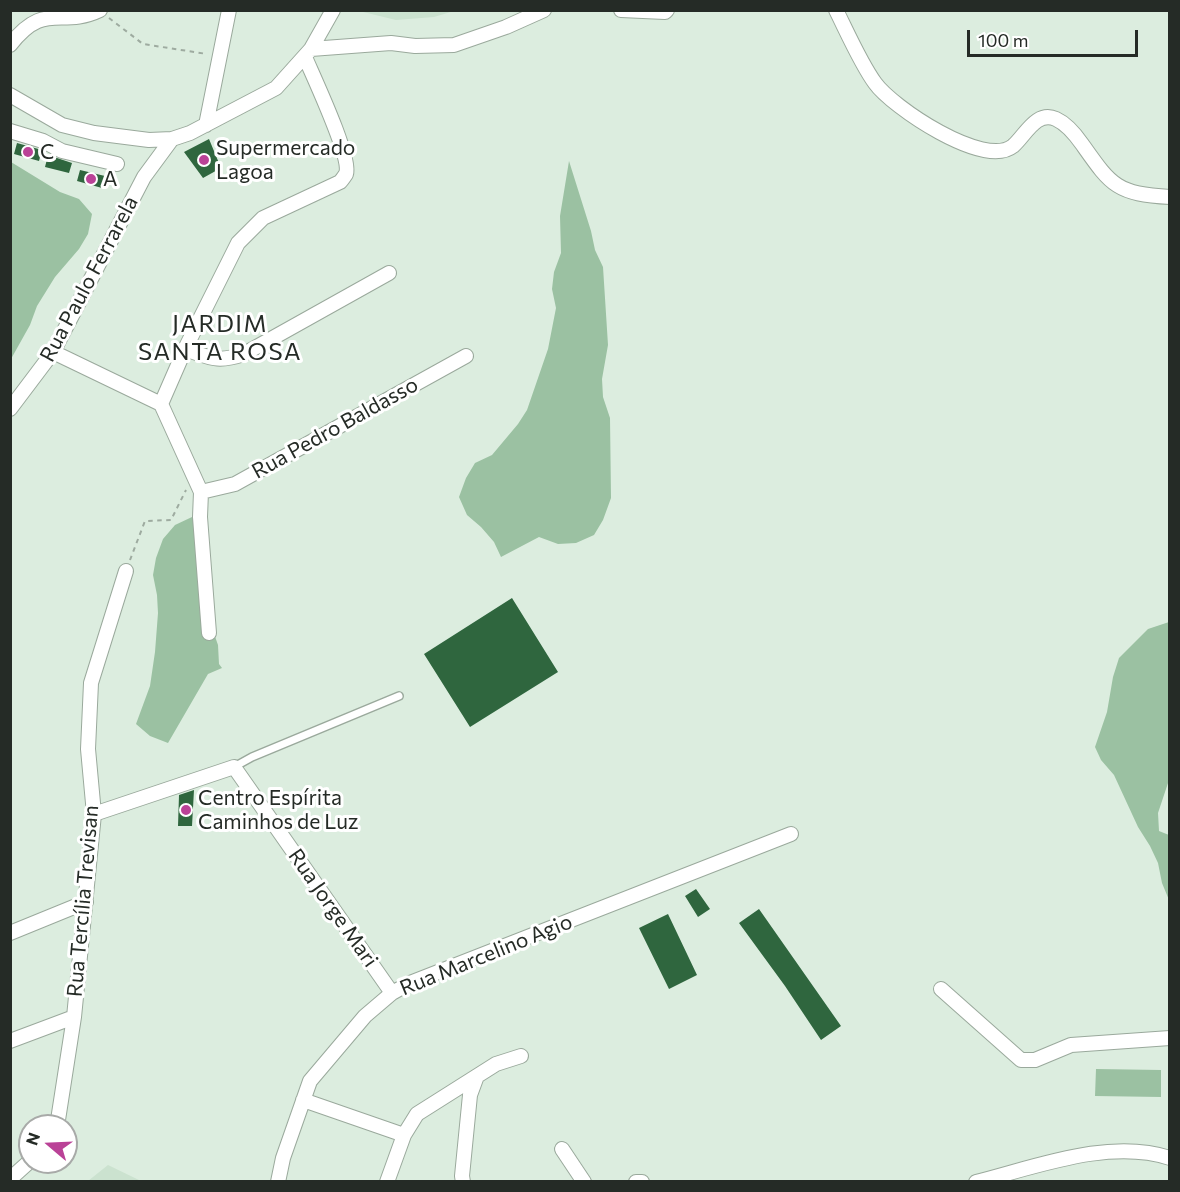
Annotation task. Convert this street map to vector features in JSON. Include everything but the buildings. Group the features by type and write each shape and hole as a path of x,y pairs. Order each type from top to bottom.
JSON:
{"street":[{"path":"206,125 229,10"},
{"path":"10,95 62,125 94,133 149,140 172,139 206,125 276,87 308,53 333,10"},
{"path":"308,53 391,43 415,46 454,45 506,27 544,10"},
{"path":"621,10 665,12 667,10"},
{"path":"836,10 875,84 906,112 951,139 973,148 997,151 1012,147 1029,126 1046,117 1056,118 1073,131 1105,177 1119,188 1146,196 1170,197"},
{"path":"10,45 20,31 36,18 49,13 89,15 99,11"},
{"path":"161,404 185,349 238,243 263,218 340,182 346,174 346,161 308,53"},
{"path":"10,131 43,141 62,151 117,164"},
{"name":"Rua Paulo Ferrarela","path":"10,409 52,352 144,177 172,139"},
{"name":"Rua Paulo Ferrarela","path":"144,177 149,140"},
{"path":"185,349 214,359 226,360 244,354 389,273"},
{"path":"52,352 161,404 201,492 200,517 209,633"},
{"name":"Rua Pedro Baldasso","path":"201,492 235,484 466,356"},
{"name":"Rua Tercília Trevisan","path":"59,1114 74,1017 94,814 88,749 91,683 126,571"},
{"path":"94,814 234,767"},
{"name":"Rua Jorge Mari","path":"234,767 392,993"},
{"name":"Rua Marcelino Agio","path":"278,1182 283,1158 310,1081 365,1016 392,993 410,982 791,834"},
{"path":"10,933 86,902"},
{"path":"941,989 1021,1060 1035,1060 1071,1045 1170,1038"},
{"path":"10,1041 74,1017"},
{"path":"387,1182 404,1136 417,1114 496,1064 520,1056"},
{"path":"463,1182 470,1095 477,1076"},
{"path":"303,1100 404,1136"},
{"path":"562,1149 584,1182"},
{"path":"976,1182 1055,1161 1123,1150 1154,1153 1170,1158"},
{"path":"636,1182 642,1182"}],"lane":[{"path":"234,767 252,757 399,696"}],"path":[{"path":"99,11 143,44 219,56"},
{"path":"126,571 145,521 171,520 193,474"}],"shaded area":[{"path":"359,11 454,11 434,17 396,20"},
{"path":"108,1165 141,1181 88,1181"}],"green space":[{"path":"569,161 595,250 603,267 608,345 602,379 603,397 610,418 611,498 603,520 594,535 576,543 558,544 539,537 501,557 494,542 467,515 459,497 475,463 492,455 527,410 548,349 556,308 552,289 554,272 561,253 560,216"},
{"path":"11,162 60,192 79,199 92,214 88,234 79,249 55,277 37,306 30,325 11,359"},
{"path":"192,517 200,534 211,625 218,645 219,664 222,668 208,674 168,743 150,736 136,724 150,686 155,652 158,613 153,575 156,558 163,539 175,525"},
{"path":"1169,622 1169,780 1158,813 1159,831 1169,835 1169,900 1162,883 1158,863 1150,846 1138,827 1114,775 1101,760 1095,747 1107,712 1119,658 1148,629"},
{"path":"1096,1069 1161,1070 1161,1097 1095,1096"}],"place":[{"name":"C","path":"28,152"},
{"name":"Supermercado Lagoa","path":"204,160"},
{"name":"A","path":"91,179"},
{"name":"Centro Espírita Caminhos de Luz","path":"186,810"}],"district":[{"name":"JARDIM SANTA ROSA","path":"220,338"}]}
